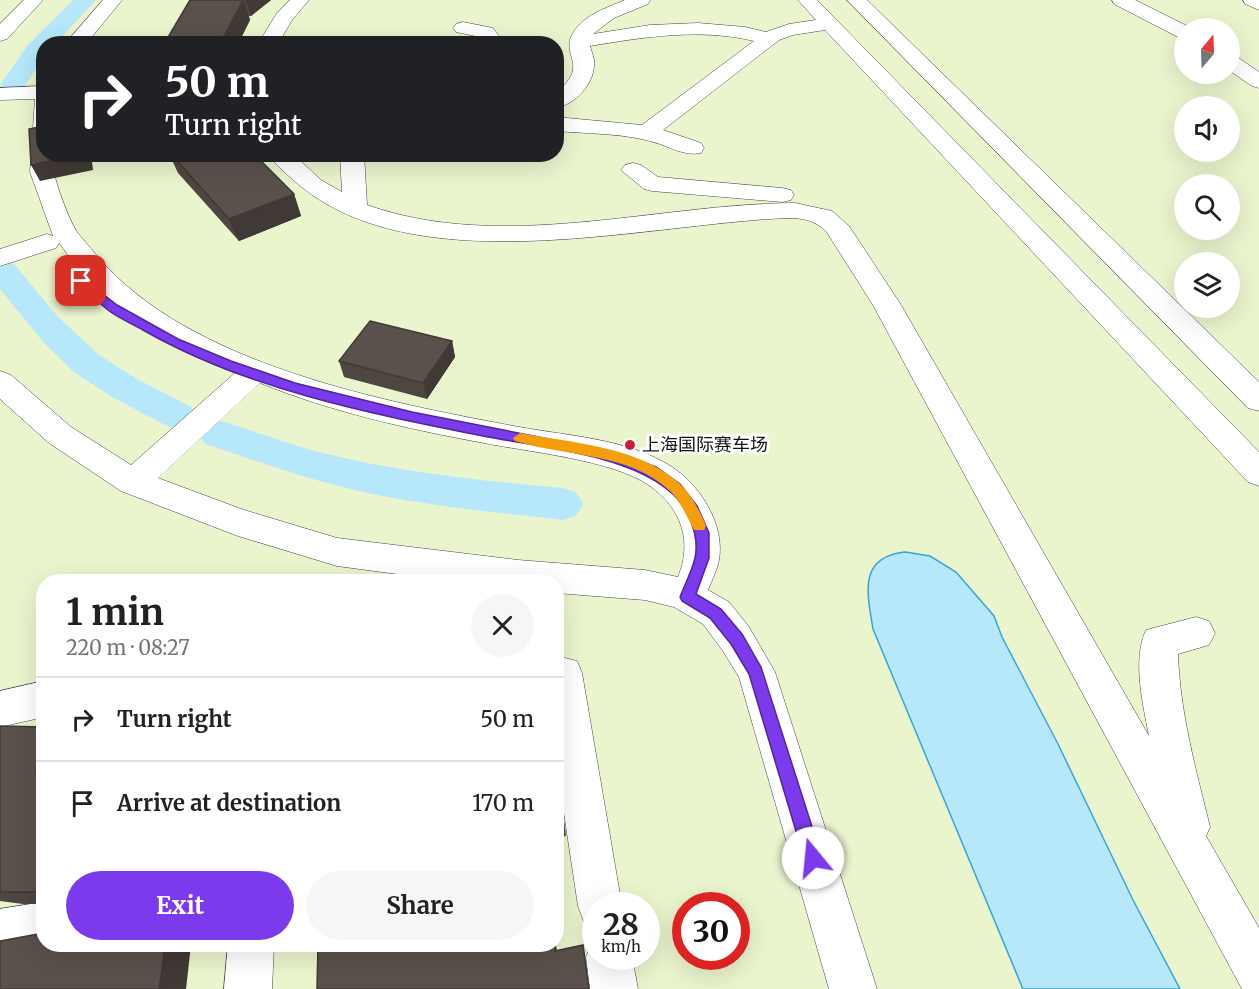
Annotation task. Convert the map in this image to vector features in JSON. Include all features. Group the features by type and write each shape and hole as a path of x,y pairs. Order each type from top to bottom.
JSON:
{"street":[{"path":"0,35 34,0"},
{"path":"82,36 113,0"},
{"path":"564,97 575,87 583,71 581,37 593,24 641,0"},
{"path":"807,0 1259,473"},
{"path":"856,0 1259,400"},
{"path":"1252,0 1259,4"},
{"path":"1131,2 1174,27"},
{"path":"275,36 301,4"},
{"path":"647,132 768,39 789,30 830,24"},
{"path":"463,28 486,32 489,36"},
{"path":"580,42 635,32 684,28 743,32 768,39"},
{"path":"1240,68 1259,82"},
{"path":"0,94 36,92"},
{"path":"564,102 575,107 564,119"},
{"path":"36,124 25,165 28,200 40,232 64,267 113,308 174,342 293,387 412,417 615,457 651,471 675,487 692,510 702,533 702,558 688,597"},
{"path":"564,124 647,132 693,148"},
{"path":"287,162 306,182 355,210 420,228 476,233 562,230 779,211 812,212 821,215 836,226 878,290 1259,973"},
{"path":"352,162 355,210"},
{"path":"633,170 652,184 796,198 809,204 812,212"},
{"path":"0,258 46,242"},
{"path":"133,482 253,373"},
{"path":"0,382 60,435 133,482 238,522 337,552 510,574"},
{"path":"564,579 645,585 682,593 716,613 736,639 756,672 853,989"},
{"path":"1196,633 1160,642 1158,678 1198,864"},
{"path":"564,679 598,892"},
{"path":"0,709 36,701"},
{"path":"0,932 36,926"},
{"path":"248,989 251,952"},
{"path":"611,970 614,989"}],"green space":[{"name":"上海国际赛车场","path":"0,0 1259,0 1259,989 0,989"}],"water":[{"path":"905,552 930,556 956,572 994,616 1002,637 1058,744 1133,900 1180,989 1023,989 873,629 868,590 873,569 879,561 890,555"}],"building":[{"path":"190,0 243,0 224,36 169,36"},
{"path":"36,128 36,162 45,162 31,165 29,129"},
{"path":"178,162 262,162 294,194 229,219"},
{"path":"370,321 452,341 423,383 339,361"},
{"path":"0,726 36,727 36,892 0,892"},
{"path":"36,934 36,952 164,952 159,989 0,989 0,941"},
{"path":"582,945 582,970 586,970 589,989 317,989 318,952 564,952 564,949"}],"waterway":[{"path":"50,36 85,0"},
{"path":"12,86 36,50"},
{"path":"3,271 46,324 86,364 124,388 178,416"},
{"path":"218,434 296,460 361,477 462,493 563,504"}],"slow traffic":[{"path":"520,438 615,457 651,471 675,487 692,510 699,526"}],"place":[{"name":"上海国际赛车场","path":"630,445"}],"route":[{"path":"81,281 113,308 174,342 227,364 293,387 412,417 615,457 651,471 675,487 692,510 702,533 702,558 688,597 716,613 736,639 756,672 813,858"}]}
